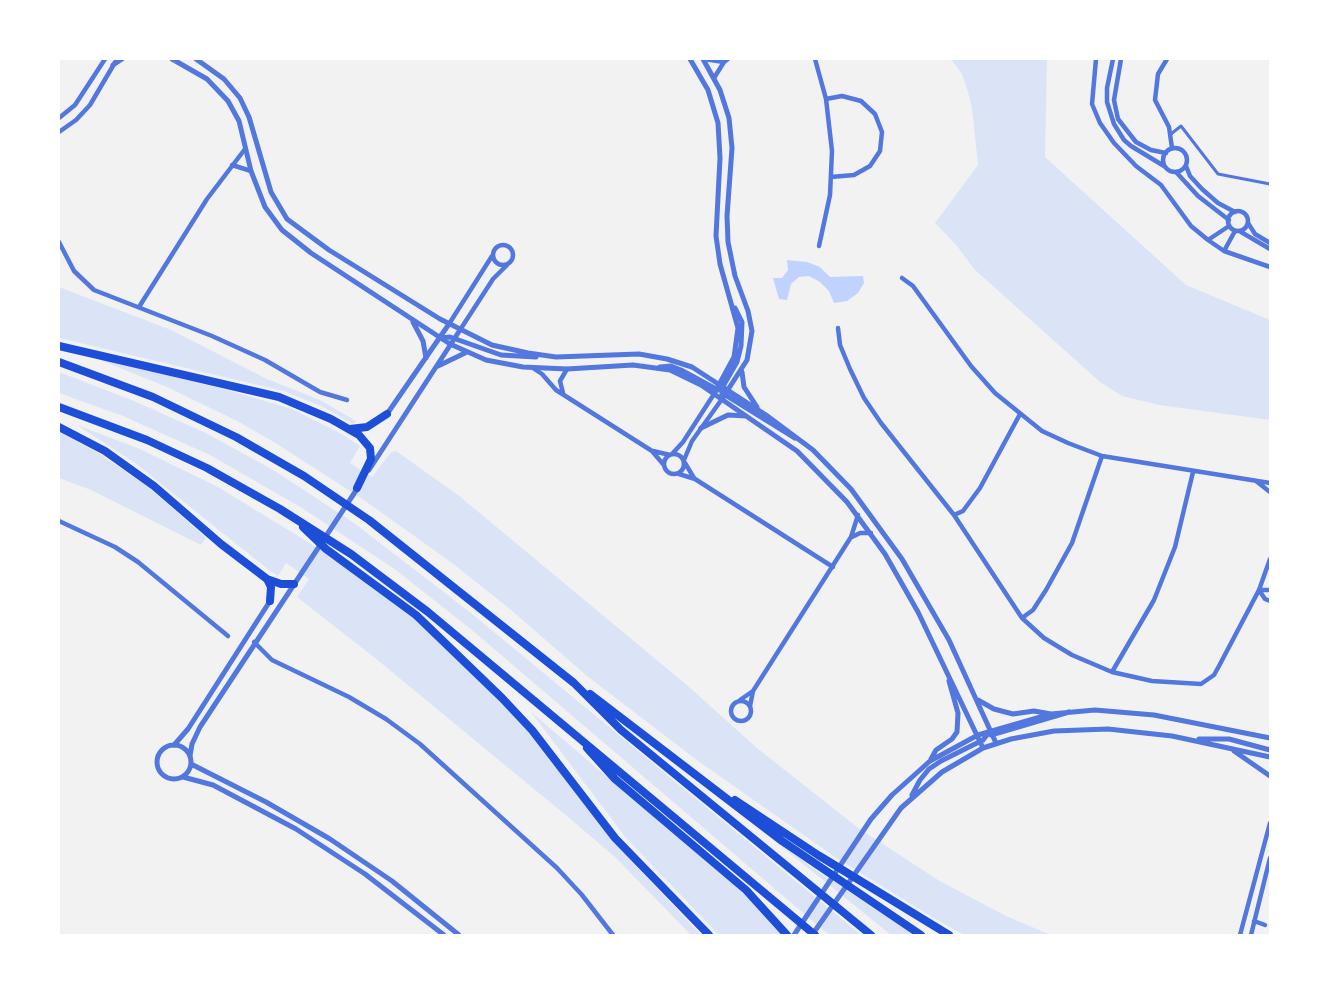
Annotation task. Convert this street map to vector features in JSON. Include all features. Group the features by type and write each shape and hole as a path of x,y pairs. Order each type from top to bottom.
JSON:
{"highway":[{"path":"59,346 279,397 319,413 350,429 364,439 370,448 371,456 357,488"},
{"path":"59,362 121,384 184,411 236,437 304,476 391,537 574,683 802,856 921,935"},
{"path":"59,407 119,429 190,460 297,520 351,554 403,592 578,736 813,935"},
{"path":"350,429 367,427 387,414"},
{"path":"59,427 105,451 142,477 221,544 267,579 281,584 294,584"},
{"path":"297,520 326,549 416,615 502,698 532,730 610,832 659,886 710,935"},
{"path":"267,579 272,592 270,601"},
{"path":"574,683 621,730 871,935"},
{"path":"578,736 615,779 733,878 787,935"},
{"path":"706,782 949,935"}],"street":[{"path":"59,118 75,105 105,59"},
{"path":"59,132 76,120 87,109 117,59"},
{"path":"113,65 122,59"},
{"path":"172,59 207,79 222,93 234,111 251,171 265,207 282,230 311,252 440,338 465,353 498,363 532,368 567,369 633,365 659,367 721,391 758,410 800,440 851,489 890,541 941,625 996,743"},
{"path":"196,59 224,79 240,98 249,117 271,192 287,219 323,246 460,330 492,345 542,356"},
{"path":"679,474 683,469 690,444 721,391 737,345 738,328 720,264 716,236 720,158 718,123 708,90 690,59"},
{"path":"704,59 726,60"},
{"path":"704,59 724,99 731,129 727,230 735,276 751,324 751,344 742,370 744,387 758,410"},
{"path":"814,59 826,99 831,142 828,212 819,246"},
{"path":"1096,59 1092,104 1100,123 1136,166 1161,185 1190,226 1224,251 1270,267"},
{"path":"1113,59 1107,88 1108,102 1114,124 1131,146 1169,171 1176,172 1186,166"},
{"path":"1121,59 1114,100 1118,119 1136,142 1151,150 1166,152"},
{"path":"1167,59 1158,74 1155,100 1171,134 1172,148"},
{"path":"714,78 726,60"},
{"path":"826,99 842,96 861,101 875,114 882,132 880,151 870,166 854,174 831,177"},
{"path":"1171,134 1181,126 1218,174 1270,184"},
{"path":"1164,166 1163,159 1166,152 1172,148 1180,149 1186,154 1186,166 1190,176 1202,189 1218,203 1235,212 1243,213 1255,234 1270,243"},
{"path":"139,307 198,212 245,149"},
{"path":"232,166 251,171"},
{"path":"1176,172 1194,192 1237,231 1270,249"},
{"path":"1208,240 1229,223 1235,212"},
{"path":"1224,251 1237,231 1248,223"},
{"path":"59,242 74,270 86,284 265,360 320,392 347,400"},
{"path":"183,777 191,764 190,756 196,732 493,279 513,257 510,247 497,246 440,338 387,414"},
{"path":"492,256 498,265 507,265"},
{"path":"902,278 913,286 971,366 995,393 1042,431 1102,456 1193,472 1270,482"},
{"path":"409,318 421,334 426,359"},
{"path":"838,328 840,345 864,398 954,515 1022,618 1044,638 1072,655 1112,672 1170,683 1195,685 1207,681 1220,666 1259,590 1270,559"},
{"path":"440,338 454,338 501,355 527,358 616,354 649,356 684,363 721,391 784,433 800,440"},
{"path":"435,367 465,353"},
{"path":"532,368 542,374 554,388 652,451 664,464 667,472 695,479 833,567"},
{"path":"564,394 560,381 567,369"},
{"path":"664,464 681,445 721,391 742,370"},
{"path":"721,391 751,418 780,438 811,464 871,533 911,598 983,748"},
{"path":"701,428 728,415 740,414 751,418"},
{"path":"954,515 963,511 980,488 1020,414"},
{"path":"652,451 680,456 695,479"},
{"path":"1022,618 1033,610 1072,543 1102,456"},
{"path":"1112,672 1154,600 1175,546 1193,472"},
{"path":"1253,479 1270,492"},
{"path":"753,691 732,705 730,711 736,720 743,721 749,717 753,691 833,567 850,537 858,516"},
{"path":"59,521 115,547 138,562 228,636"},
{"path":"850,537 860,533 871,533"},
{"path":"1259,590 1270,590"},
{"path":"1259,590 1265,599 1270,601"},
{"path":"174,745 188,729 270,601"},
{"path":"254,642 272,660 349,697 386,719 420,744 557,868 582,895 613,935"},
{"path":"930,761 936,750 954,737 957,730 958,713 950,690 949,678"},
{"path":"977,699 990,707 1011,714 1034,711 1051,714"},
{"path":"738,701 742,701 750,706"},
{"path":"813,935 879,839 911,798 920,780 935,765 980,741 991,732 1051,714 1072,711 1113,710 1147,714 1268,736"},
{"path":"794,935 865,829 892,795 930,761 978,735 1058,717 1072,711"},
{"path":"911,798 942,772 983,748 996,743 1046,732 1091,728 1148,732 1270,757"},
{"path":"983,748 991,732"},
{"path":"1193,740 1220,738 1270,750"},
{"path":"190,756 185,749 174,745 166,747 160,752 157,759 157,767 161,774 168,778 183,777 220,788 296,829 372,879 444,935"},
{"path":"1229,748 1270,776"},
{"path":"191,764 281,810 330,839 398,886 459,935"},
{"path":"1240,935 1270,823"},
{"path":"1251,935 1270,858"},
{"path":"1254,921 1265,925"}],"shaded area":[{"path":"951,59 1047,59 1045,157 1186,285 1270,320 1270,420 1159,405 1122,396 1100,382 974,269 957,246 935,223 978,165 972,109 968,92 962,74"},
{"path":"59,287 171,330 267,379 320,400 356,421 353,424 321,406 283,391 59,338"},
{"path":"95,358 228,390 292,409 338,432 360,446 350,463 372,477 391,452 396,451 458,495 688,686 757,748 857,827 938,880 1006,916 1051,935 964,935 932,917 835,857 698,761 587,676 510,609 452,563 361,498 239,422 167,387"},
{"path":"59,372 134,401 206,433 275,471 354,523 471,613 861,935 829,935 473,631 396,570 302,508 210,455 123,416 59,393"},
{"path":"77,425 140,449 218,487 339,561 404,608 509,709 534,738 616,845 701,935 691,935 615,857 375,658 297,597 309,579 286,563 278,576 135,463"},
{"path":"59,432 95,451 150,488 206,538 201,545 91,490 59,478"},
{"path":"531,712 735,886 785,935 719,935 626,838"},
{"path":"771,838 819,872 916,935 891,935"}],"water":[{"path":"787,260 807,262 820,267 830,277 863,276 864,283 858,293 847,301 834,303 829,291 820,282 809,276 799,277 791,284 787,300 779,299 773,278 782,278 788,270"}]}
